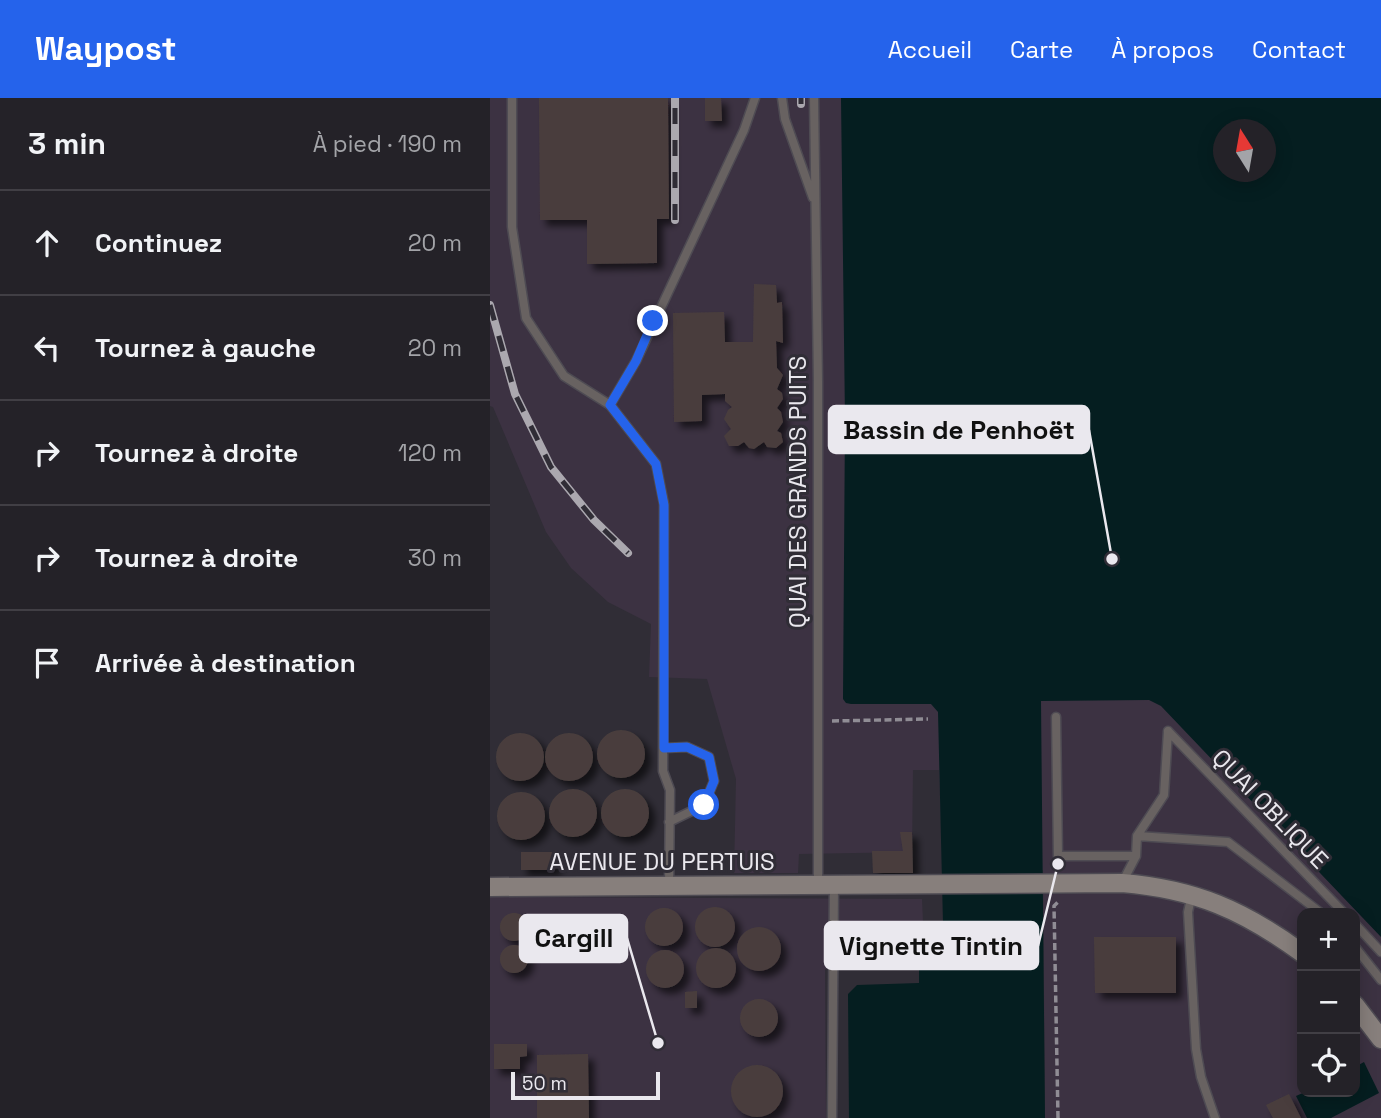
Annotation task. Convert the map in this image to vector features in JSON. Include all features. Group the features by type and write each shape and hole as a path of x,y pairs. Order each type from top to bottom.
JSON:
{"street":[{"name":"AVENUE DU PERTUIS","path":"490,887 1122,883 1159,886 1192,894 1235,911 1297,949"},
{"path":"1360,1012 1381,1039"}],"lane":[{"path":"512,98 512,227 526,318 564,376 610,405 656,464 664,505 663,771 670,790 669,886"},
{"path":"610,405 636,361 744,130 755,98"},
{"path":"782,98 785,119 816,205"},
{"name":"QUAI DES GRANDS PUITS","path":"814,98 818,722 826,886 832,1118"},
{"path":"1056,718 1058,856 1136,856"},
{"name":"QUAI OBLIQUE","path":"1137,836 1164,795 1168,731 1339,908"},
{"path":"664,748 687,747 709,757 714,781 704,805 668,822"},
{"path":"1122,883 1136,856 1137,836 1228,842 1314,908"},
{"path":"1192,894 1188,912 1196,1049 1200,1077 1215,1118"},
{"path":"1360,930 1381,952"},
{"path":"1360,953 1381,980"}],"path":[{"path":"818,722 928,719"},
{"path":"1058,1118 1054,906 1080,884"}],"shaded area":[{"path":"490,98 1381,98 1381,1118 1045,1118 1043,870 943,871 939,770 913,770 912,852 799,854 798,873 734,873 736,779 707,679 649,677 651,624 608,602 571,568 546,532 493,407 490,406"},
{"path":"841,98 1381,98 1381,937 1360,915 1360,908 1353,908 1161,706 1149,700 1041,701 1045,1118 849,1118 848,994 857,985 919,983 919,969 944,966 938,712 931,704 851,704 843,699 845,420"},
{"path":"490,897 922,899 925,969 825,969 826,1118 490,1118"},
{"path":"1364,1062 1379,1093 1331,1118 1307,1118 1296,1096 1360,1097 1360,1064"}],"building":[{"path":"539,98 668,98 669,219 657,219 657,263 587,264 587,220 540,220"},
{"path":"705,98 721,98 722,121 705,121"},
{"path":"754,284 776,285 777,303 782,302 783,343 776,341 777,368 783,375 777,389 782,393 783,399 777,408 781,412 783,422 777,431 781,433 783,442 776,448 767,447 764,442 754,449 744,442 738,446 729,446 724,436 731,429 724,419 732,407 725,401 725,394 702,395 702,421 674,422 673,313 724,312 725,342 753,342"},
{"path":"621,730 638,737 645,754 638,771 621,778 604,771 597,754 604,737"},
{"path":"520,733 537,740 544,757 537,774 520,781 503,774 496,757 503,740"},
{"path":"569,733 586,740 593,757 586,774 569,781 552,774 545,757 552,740"},
{"path":"573,789 590,796 597,813 590,830 573,837 556,830 549,813 556,796"},
{"path":"625,789 642,796 649,813 642,830 625,837 608,830 601,813 608,796"},
{"path":"521,792 538,799 545,816 538,833 521,840 504,833 497,816 504,799"},
{"path":"900,832 912,832 913,873 873,873 872,851 903,851"},
{"path":"521,852 555,852 555,870 521,870"},
{"path":"715,907 729,913 735,927 729,941 715,947 701,941 695,927 701,913"},
{"path":"664,908 677,914 683,927 677,940 664,946 651,940 645,927 651,914"},
{"path":"514,913 524,917 528,927 524,937 514,941 504,937 500,927 504,917"},
{"path":"759,927 768,928 775,933 780,940 780,958 775,965 768,970 759,971 750,970 743,965 738,958 737,949 738,940 743,933 750,928"},
{"path":"1094,937 1176,937 1176,993 1095,993"},
{"path":"514,945 524,949 528,959 524,969 514,973 504,969 500,959 504,949"},
{"path":"716,948 730,954 736,968 730,982 716,988 702,982 696,968 702,954"},
{"path":"665,950 678,956 684,969 678,982 665,988 652,982 646,969 652,956"},
{"path":"697,991 697,1008 685,1008 685,992"},
{"path":"759,999 773,1004 778,1018 773,1032 759,1037 745,1032 740,1018 745,1004"},
{"path":"494,1044 527,1044 527,1056 520,1057 520,1069 494,1069"},
{"path":"588,1054 589,1118 537,1118 537,1055"},
{"path":"757,1065 767,1067 775,1073 781,1081 781,1101 775,1109 767,1115 757,1117 747,1115 739,1109 733,1101 731,1091 733,1081 739,1073 747,1067"},
{"path":"1289,1094 1301,1118 1273,1118 1266,1105"}],"railway":[{"path":"675,98 675,220"},
{"path":"801,98 801,104"},
{"path":"490,305 515,394 551,467 594,520 628,553"}],"place":[{"name":"Bassin de Penhoët","path":"1112,559"},
{"name":"Vignette Tintin","path":"1058,864"},
{"name":"Cargill","path":"658,1043"}],"route":[{"path":"653,321 636,361 610,405 656,464 664,505 664,748 687,747 709,757 714,781 704,805"}]}
